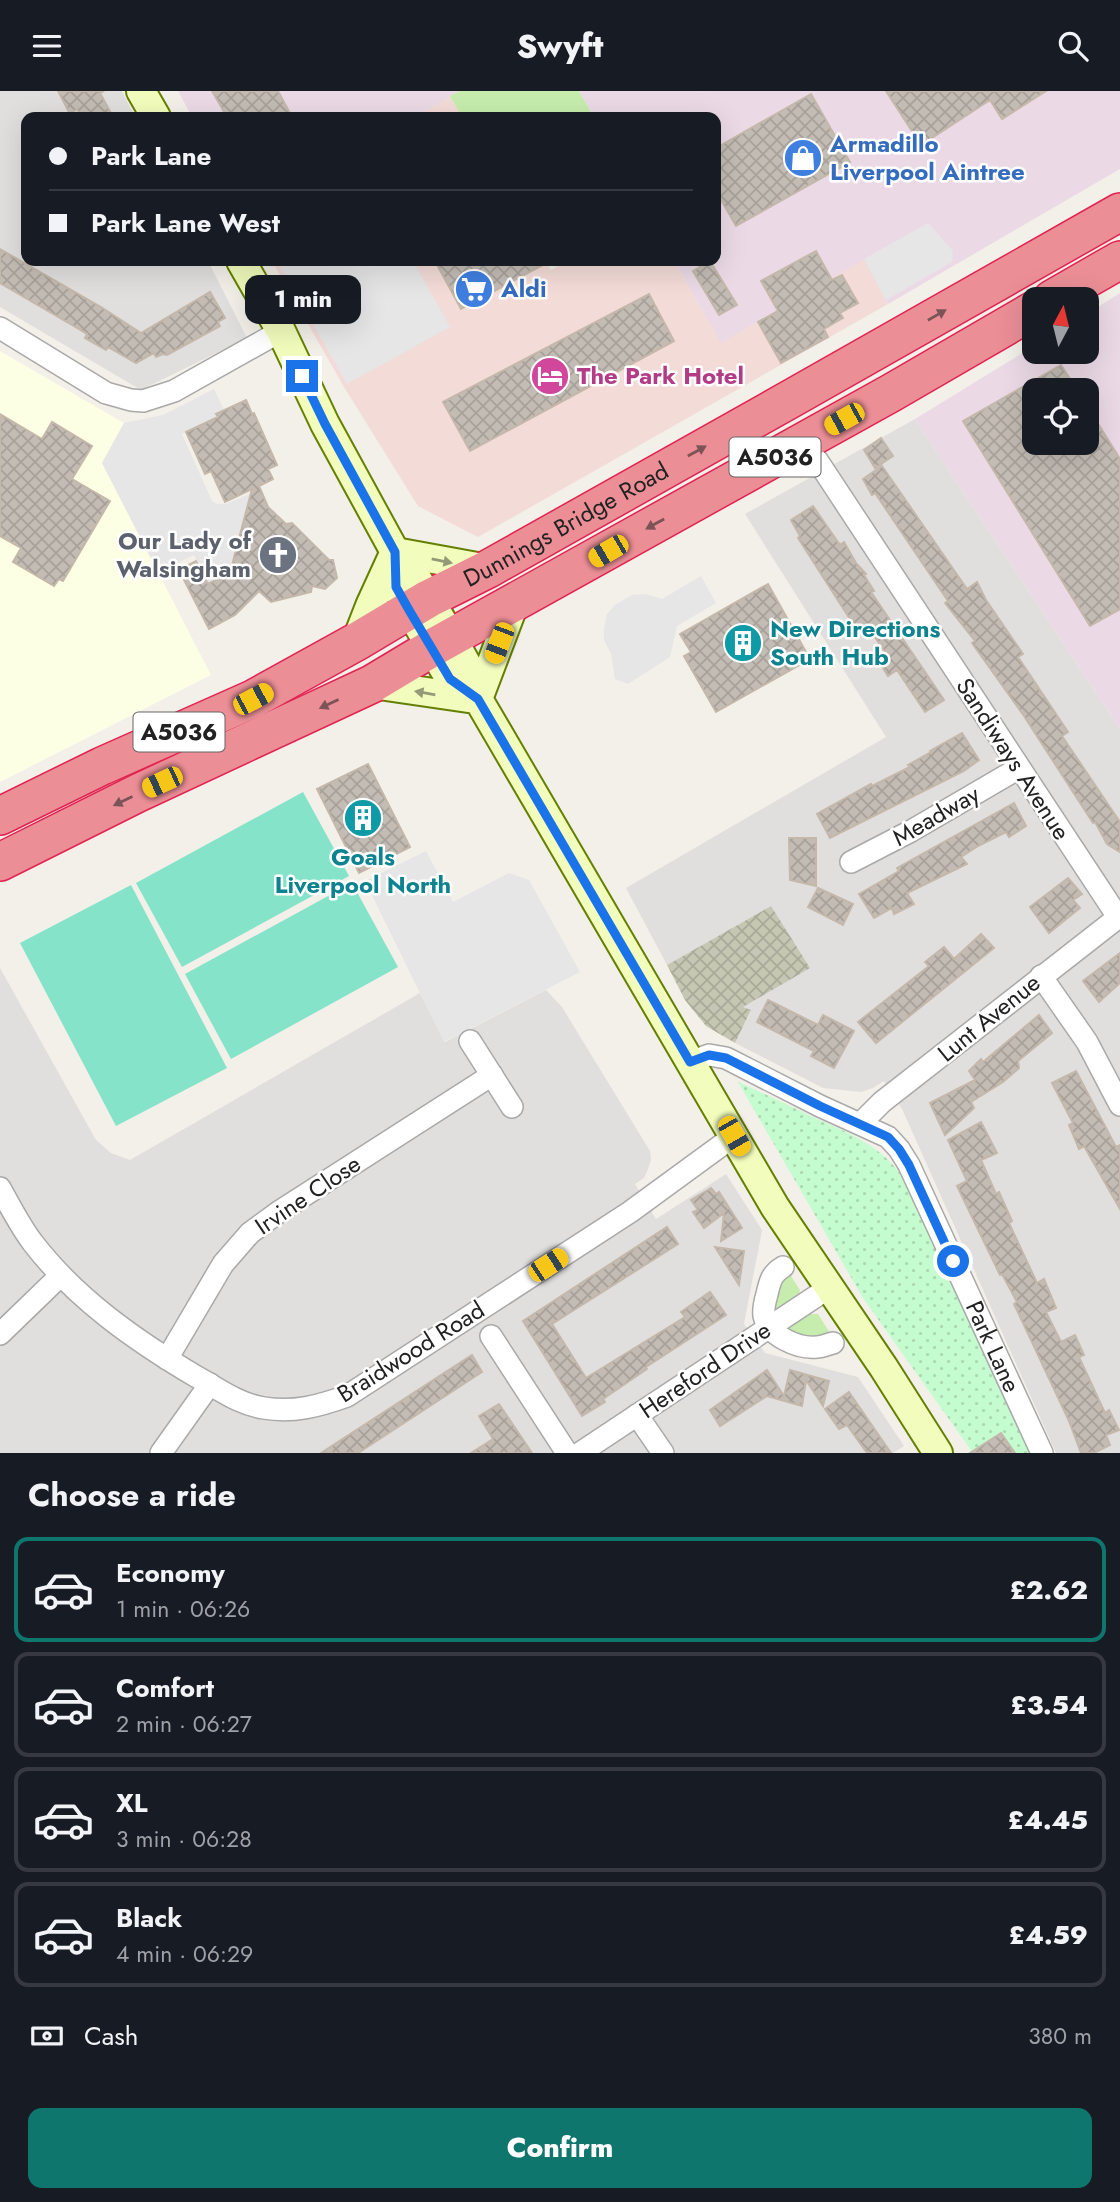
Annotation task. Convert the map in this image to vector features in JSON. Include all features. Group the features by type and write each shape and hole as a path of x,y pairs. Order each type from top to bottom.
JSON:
{"highway":[{"name":"Dunnings Bridge Road","path":"0,862 138,793 372,684 488,569 881,336 1120,212"},
{"path":"1073,287 1120,260"},
{"name":"Dunnings Bridge Road","path":"431,625 514,604 1022,317"},
{"path":"881,336 908,383"},
{"path":"356,642 400,644 431,625"},
{"name":"A5036","path":"0,816 102,766 253,699 356,642"}],"street":[{"path":"141,91 153,112"},
{"path":"245,266 281,331 325,424 395,552 396,587 468,667 478,699 775,1207 938,1453"},
{"path":"0,328 106,393 143,401 174,391 281,331"},
{"name":"Sandiways Avenue","path":"817,460 1119,917"},
{"path":"395,552 488,569"},
{"path":"356,642 395,552"},
{"path":"478,699 514,604"},
{"path":"372,684 478,699"},
{"name":"Meadway","path":"851,862 911,831 1019,768"},
{"name":"Lunt Avenue","path":"861,1123 882,1102 1119,917"},
{"path":"1041,977 1087,1042 1120,1105"},
{"path":"470,1041 512,1107"},
{"name":"Park Lane","path":"690,1062 709,1055 726,1058 888,1137 899,1149 909,1165 1042,1453"},
{"name":"Irvine Close","path":"167,1359 223,1264 250,1233 492,1075"},
{"name":"Braidwood Road","path":"0,1188 31,1241 60,1276 110,1319 167,1359 231,1398 262,1408 293,1411 347,1396 630,1212 734,1136"},
{"path":"783,1267 771,1277 765,1305 765,1317 770,1328 780,1338 809,1346 833,1343"},
{"path":"0,1334 60,1276"},
{"name":"Hereford Drive","path":"580,1453 830,1287"},
{"path":"491,1336 567,1453"},
{"path":"161,1453 210,1384"},
{"path":"637,1415 663,1453"}],"shaded area":[{"path":"0,91 122,91 132,112 21,112 21,266 211,266 247,338 141,390 0,307"},
{"path":"178,91 460,91 423,112 189,112"},
{"path":"579,91 1120,91 1120,169 888,304 864,260 721,343 677,266 721,266 721,112 591,112"},
{"path":"450,96 459,112 423,112"},
{"path":"928,223 953,251 952,262 886,300 864,259"},
{"path":"864,259 888,304 478,537 418,506 344,387 275,266 548,266 551,270 558,266 677,266 721,342"},
{"path":"280,266 416,266 450,327 347,384"},
{"path":"1120,293 1120,729 915,419 1022,353 1022,364 1099,364 1099,306"},
{"path":"0,351 124,423 102,463 211,675 0,782"},
{"path":"214,389 224,410 217,414 218,417 182,434 212,501 226,504 252,493 229,576 208,584 194,555 158,572 102,463 124,423 163,415"},
{"path":"915,419 1120,729 1120,1453 1056,1453 902,1109 884,1081 861,1092 823,1088 735,1043 751,1011 742,1007 771,906 667,965 626,888 886,737 745,514"},
{"path":"701,576 716,603 677,626 670,657 628,684 615,679 611,654 604,640 607,614 615,605 632,595 646,594 662,599"},
{"path":"426,851 453,902 509,873 529,880 580,972 444,1042 365,881"},
{"path":"771,906 810,968 743,1007 751,1010 735,1043 706,1026 685,1000 667,965"},
{"path":"0,968 96,1140 111,1153 130,1160 420,993 445,1042 546,990 562,1007 650,1151 651,1160 644,1178 635,1184 656,1219 726,1174 762,1230 744,1324 765,1353 858,1377 904,1446 893,1453 0,1453"}],"green space":[{"path":"460,91 579,91 591,112 459,112 450,96"},
{"path":"303,792 349,876 182,967 136,883"},
{"path":"352,883 398,967 231,1059 185,974"},
{"path":"131,885 227,1068 116,1126 20,943"},
{"path":"738,1082 872,1146 900,1173 1032,1453 973,1453 863,1298"},
{"path":"789,1273 800,1290 798,1297 777,1311 773,1309 776,1285"},
{"path":"818,1314 830,1333 817,1340 789,1331 790,1324 801,1316"}],"building":[{"path":"58,91 104,91 100,93 110,112 79,112 77,109 69,112"},
{"path":"212,91 278,91 289,112 224,112"},
{"path":"886,91 1046,91 1002,119 990,100 921,145"},
{"path":"811,94 850,162 736,226 721,200 721,145"},
{"path":"0,249 21,261 21,266 30,266 141,333 210,292 225,318 218,322 220,326 167,355 156,357 154,353 136,363 85,338 87,334 0,283"},
{"path":"816,251 832,280 842,275 858,303 840,313 843,318 824,329 828,337 781,363 758,322 778,311 761,281"},
{"name":"Aldi","path":"438,266 541,266 461,309"},
{"path":"702,266 713,266 737,305 719,315 693,271"},
{"name":"The Park Hotel","path":"649,294 674,341 470,451 443,402"},
{"path":"1061,365 1069,378 1038,378"},
{"path":"1022,387 1022,455 1099,455 1099,425 1120,459 1120,609 1090,626 963,421"},
{"path":"246,400 277,465 268,469 273,479 259,486 268,507 286,524 292,523 329,560 333,560 337,578 325,589 312,586 311,592 271,602 259,591 235,615 209,629 179,570 196,561 208,584 230,573 252,489 225,502 211,471 205,474 186,432"},
{"path":"0,414 42,439 52,422 92,446 72,479 110,501 63,581 59,579 54,586 13,562 21,548 0,536"},
{"path":"881,438 893,456 875,468 864,450"},
{"path":"882,466 967,589 977,582 986,600 1023,654 1018,657 1068,732 1062,736 1120,822 1120,852 1107,844 1024,716 972,643 975,641 945,603 948,601 875,493 872,495 863,479"},
{"path":"813,506 840,545 844,542 866,574 864,575 874,591 871,592 944,700 925,712 897,670 888,676 878,660 887,655 866,624 857,630 798,538 800,536 791,520"},
{"name":"New Directions South Hub","path":"768,584 810,659 716,712 684,656 691,652 680,634"},
{"path":"962,733 979,760 964,771 830,838 817,814 871,784 872,786 910,767 908,765"},
{"name":"Goals Liverpool North","path":"368,764 410,847 359,873 317,789"},
{"path":"1014,803 1026,826 1009,837 1006,832 978,846 961,857 967,864 907,893 914,904 894,914 892,908 874,918 859,894 899,871 897,868"},
{"path":"789,838 816,838 816,886 790,880"},
{"path":"1068,878 1082,894 1073,900 1080,908 1049,933 1030,907"},
{"path":"818,888 853,904 843,925 808,907"},
{"path":"981,934 994,948 876,1043 858,1022 929,966 925,962 944,947 954,959"},
{"path":"1120,953 1120,983 1099,1002 1083,981"},
{"path":"768,1000 818,1025 823,1015 854,1031 834,1068 811,1056 814,1051 757,1022"},
{"path":"1039,1015 1052,1033 1018,1061 1019,1068 1003,1082 971,1102 974,1108 945,1135 930,1103 975,1080 969,1071"},
{"path":"1076,1071 1116,1147 1120,1145 1120,1209 1084,1146 1079,1149 1069,1125 1073,1123 1052,1083"},
{"path":"981,1122 997,1153 981,1160 996,1194 999,1192 1012,1221 1009,1223 1037,1283 1044,1279 1056,1308 1046,1312 1061,1342 1075,1335 1084,1355 1079,1357 1105,1413 1109,1410 1119,1430 1106,1435 1110,1445 1094,1453 1081,1453 1069,1421 1014,1304 1017,1302 1002,1274 1000,1275 957,1186 967,1181 948,1140"},
{"path":"711,1188 716,1194 719,1192 742,1228 721,1241 724,1213 704,1228 693,1212 698,1210 691,1200"},
{"path":"667,1227 678,1244 552,1324 586,1378 685,1317 681,1312 710,1292 726,1315 646,1367 647,1369 603,1399 605,1402 582,1416 523,1321"},
{"path":"715,1247 744,1251 739,1285"},
{"path":"472,1355 482,1372 358,1453 321,1453"},
{"path":"767,1370 784,1396 790,1370 829,1381 823,1406 806,1380 802,1406 767,1396 720,1426 710,1410"},
{"path":"849,1392 891,1453 867,1453 847,1425 839,1429 825,1409"},
{"path":"499,1404 532,1453 471,1453 493,1439 479,1416"},
{"path":"1001,1433 1015,1453 970,1453"}],"place":[{"name":"Armadillo Liverpool Aintree","path":"803,158"},
{"name":"Aldi","path":"474,289"},
{"name":"The Park Hotel","path":"550,376"},
{"name":"Our Lady of Walsingham","path":"278,555"},
{"name":"New Directions South Hub","path":"743,643"},
{"name":"Goals Liverpool North","path":"363,818"}],"route":[{"path":"302,376 395,552 396,587 409,610 450,679 478,699 690,1062 709,1055 726,1058 888,1137 909,1165 953,1261"}]}
